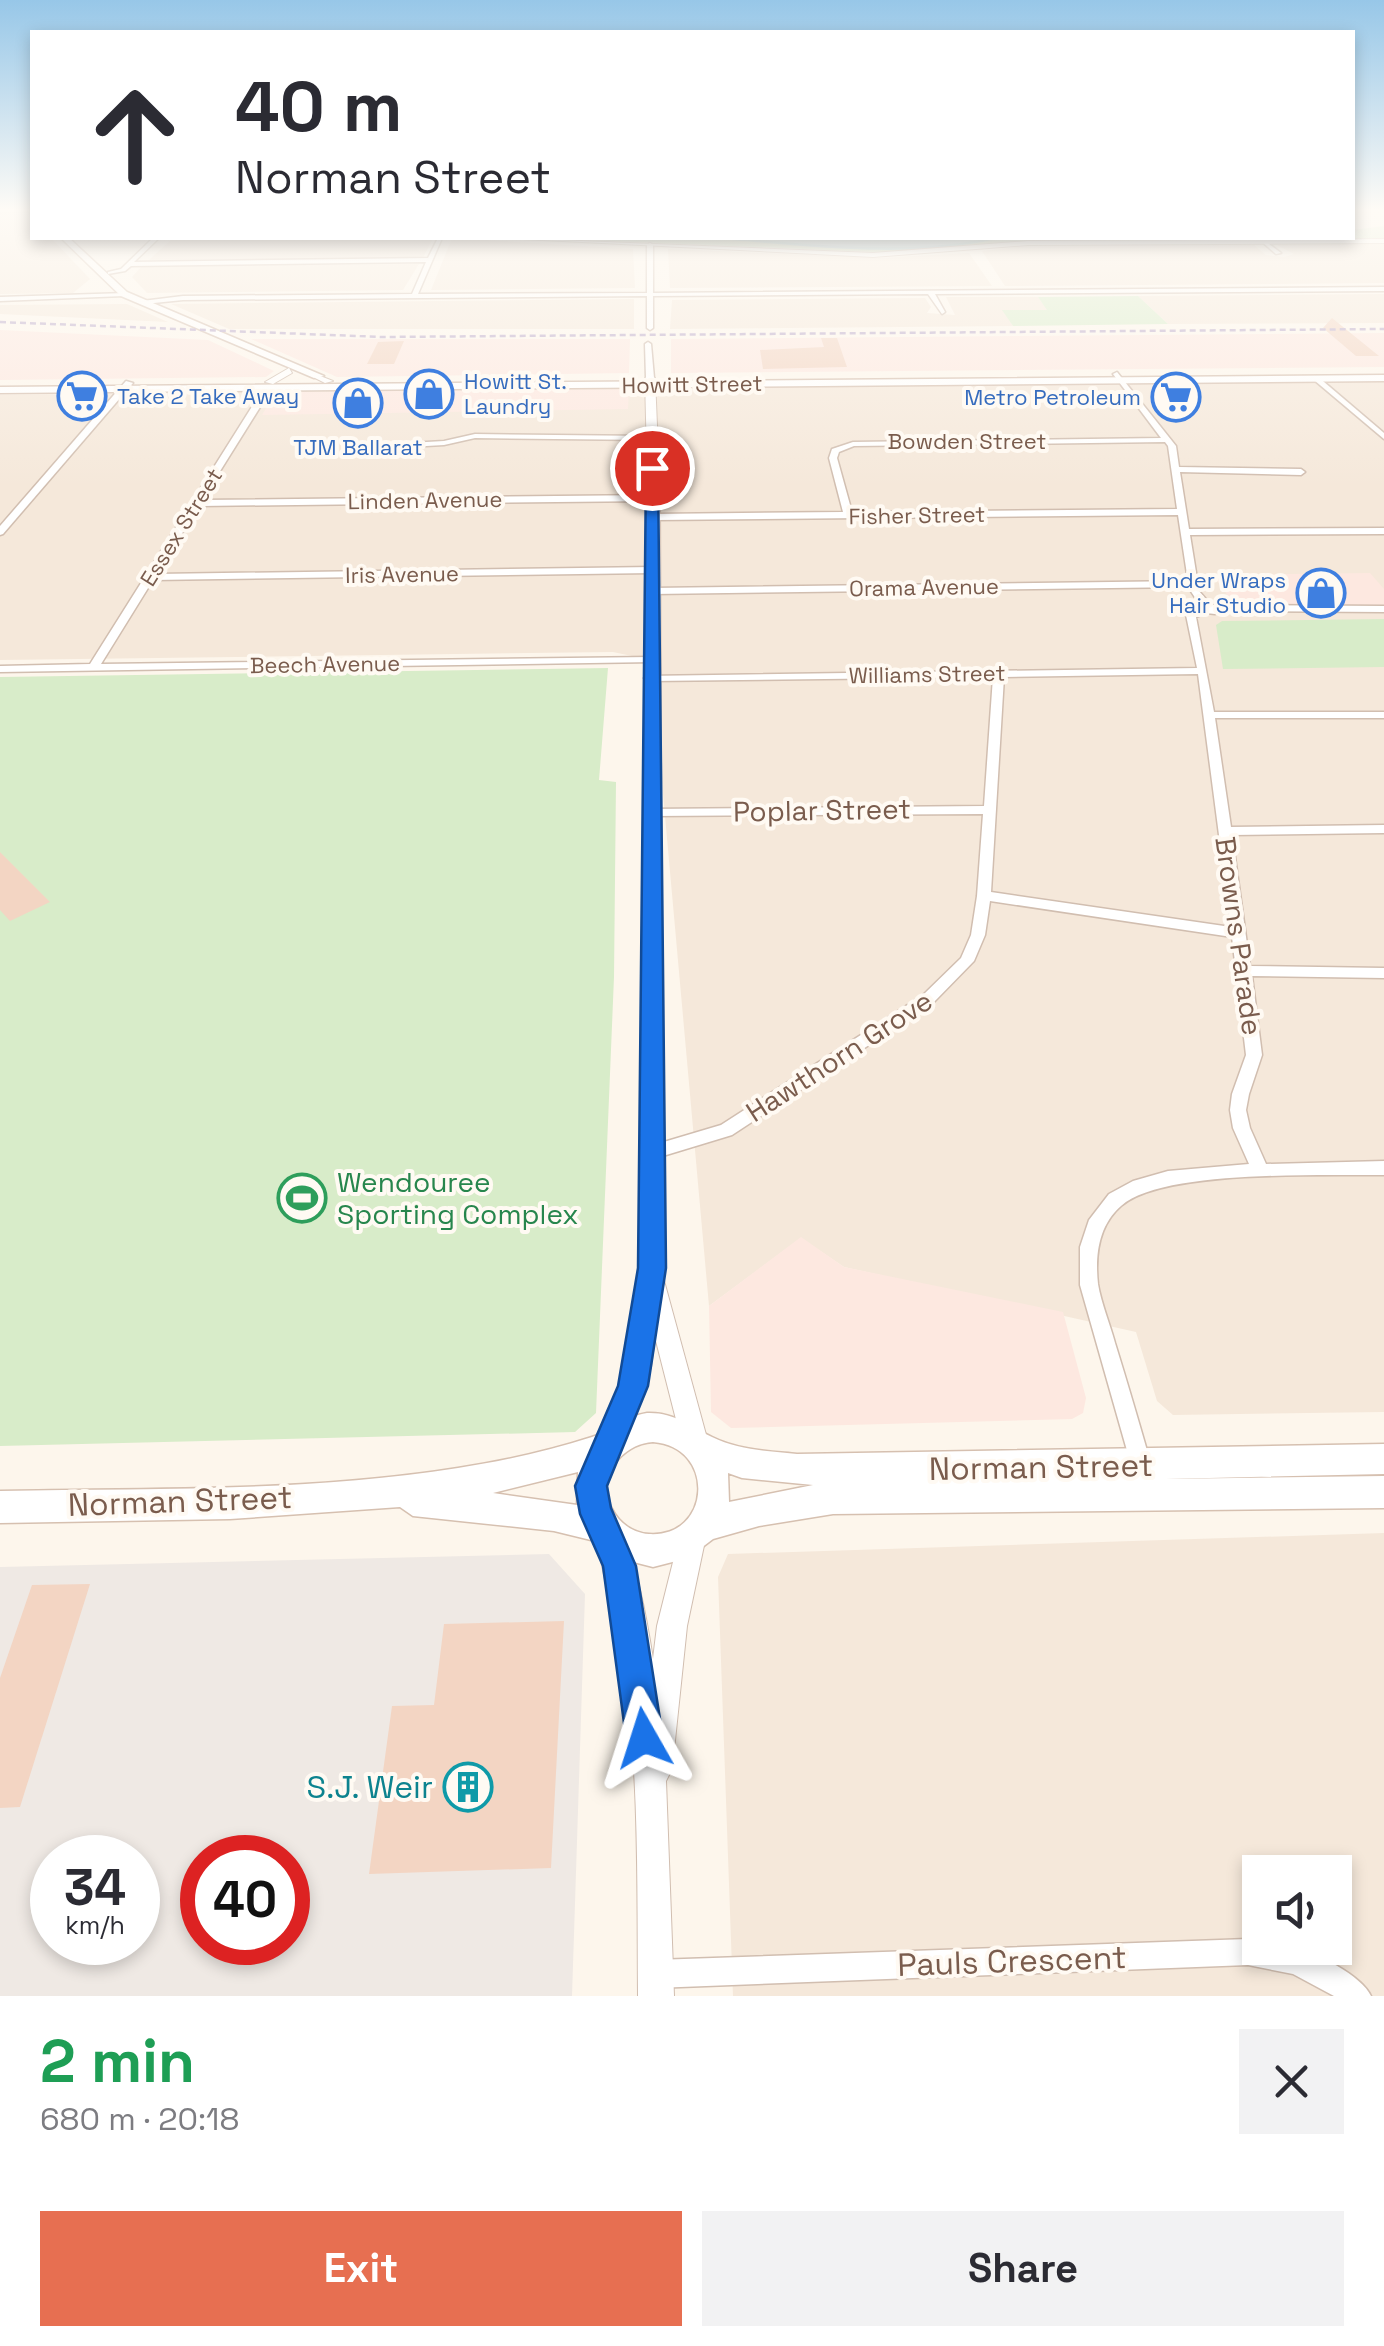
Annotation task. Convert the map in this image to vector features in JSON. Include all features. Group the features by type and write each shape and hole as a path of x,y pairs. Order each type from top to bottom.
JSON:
{"main road":[{"path":"140,301 318,381"},
{"path":"143,301 147,304"},
{"path":"256,351 289,371 318,381"},
{"name":"Howitt Street","path":"1119,377 1317,378 1384,374"},
{"name":"Howitt Street","path":"0,387 269,385 318,381 1384,374"},
{"name":"Norman Street","path":"0,1507 360,1496 502,1478 610,1445 647,1427 672,1430 742,1463 797,1470 1146,1480 1384,1492"},
{"path":"606,1530 591,1486 610,1445"},
{"path":"696,1531 712,1504 714,1480 697,1445"},
{"name":"Norman Street","path":"360,1496 508,1508 606,1530 644,1550 670,1548 696,1531 759,1510 833,1498 1146,1480 1384,1459"}],"street":[{"path":"147,304 167,301"},
{"path":"438,314 442,301"},
{"path":"650,301 650,328"},
{"path":"935,301 942,312"},
{"path":"610,1445 633,1386 652,1268 654,498 648,344"},
{"path":"269,385 289,371"},
{"path":"1119,377 1167,440 1194,594 1212,610 1384,610"},
{"path":"1317,378 1384,437"},
{"name":"Essex Street","path":"94,667 269,385"},
{"path":"0,532 126,386"},
{"path":"356,448 444,443 475,436 650,438"},
{"name":"Bowden Street","path":"848,515 832,458 836,451 853,444 1167,440"},
{"path":"1175,469 1300,472"},
{"name":"Linden Avenue","path":"197,502 654,498"},
{"name":"Fisher Street","path":"654,517 1180,512"},
{"path":"1185,532 1384,531"},
{"name":"Iris Avenue","path":"150,576 653,570"},
{"name":"Orama Avenue","path":"653,590 1194,584"},
{"name":"Browns Parade","path":"1212,610 1203,620 1200,652 1255,1064 1239,1099 1238,1113 1262,1171"},
{"name":"Beech Avenue","path":"0,669 651,669"},
{"name":"Williams Street","path":"651,669 1203,671"},
{"name":"Hawthorn Grove","path":"653,1152 726,1130 944,987 972,953 984,896 999,673"},
{"path":"1209,715 1384,715"},
{"name":"Poplar Street","path":"652,812 990,810"},
{"path":"1225,831 1384,828"},
{"path":"984,896 1238,933"},
{"path":"1245,971 1384,973"},
{"path":"1146,1480 1087,1274 1092,1235 1110,1205 1144,1183 1181,1174 1384,1168"},
{"path":"652,1268 697,1445"},
{"path":"606,1530 632,1628 652,1810 656,1985"},
{"path":"652,1810 666,1669 696,1531"},
{"name":"Pauls Crescent","path":"656,1985 1248,1952 1284,1956 1319,1968 1357,1996"}],"shaded area":[{"path":"634,301 634,329 229,329 171,304"},
{"path":"672,301 927,301 931,307 927,313 955,315 948,301 1041,301 1048,310 1003,310 1013,326 670,329"},
{"path":"1144,301 1384,301 1384,323 1168,324"},
{"path":"127,304 168,322 0,314 0,305"},
{"path":"0,330 208,340 274,371 266,377 0,380"},
{"path":"1384,333 1384,367 671,373 671,339"},
{"path":"251,339 630,339 629,373 337,377"},
{"path":"1384,378 1384,1412 1173,1415 1157,1401 1136,1332 844,1267 801,1238 709,1306 651,660 613,652 0,660 0,395"},
{"path":"629,389 628,409 262,415 276,392"},
{"path":"1370,573 1384,589 1384,605 1236,607 1213,575"},
{"path":"801,1237 844,1267 1063,1312 1086,1398 1083,1413 1072,1419 731,1428 711,1412 709,1306"},
{"path":"1384,1533 1384,1996 733,1996 718,1577 728,1554"},
{"path":"549,1554 585,1594 572,1996 0,1996 0,1567"}],"green space":[{"path":"1041,301 1144,301 1168,324 1013,326 1002,310 1047,310"},
{"path":"1384,619 1384,667 1223,669 1216,625 1222,621"},
{"path":"608,668 599,780 616,782 614,977 596,1413 575,1432 0,1446 0,677"}],"building":[{"path":"1332,318 1379,356 1356,356 1323,328"},
{"path":"821,338 837,338 847,367 763,369 760,350 824,347"},
{"path":"404,341 394,364 367,364 378,342"},
{"path":"0,852 50,902 10,921 0,910"},
{"path":"90,1584 20,1807 0,1808 0,1678 32,1585"},
{"name":"S.J. Weir","path":"564,1621 551,1868 369,1874 392,1706 434,1705 444,1624"}],"railway":[{"path":"0,322 382,337 1384,329"}],"place":[{"name":"Howitt St. Laundry","path":"429,394"},
{"name":"Take 2 Take Away","path":"82,396"},
{"name":"Metro Petroleum","path":"1176,397"},
{"name":"TJM Ballarat","path":"358,403"},
{"name":"Under Wraps Hair Studio","path":"1321,593"},
{"name":"Wendouree Sporting Complex","path":"302,1198"},
{"name":"S.J. Weir","path":"468,1787"}],"route":[{"path":"644,1738 632,1628 620,1566 610,1534 596,1514 591,1486 633,1386 652,1268 652,468"}]}
